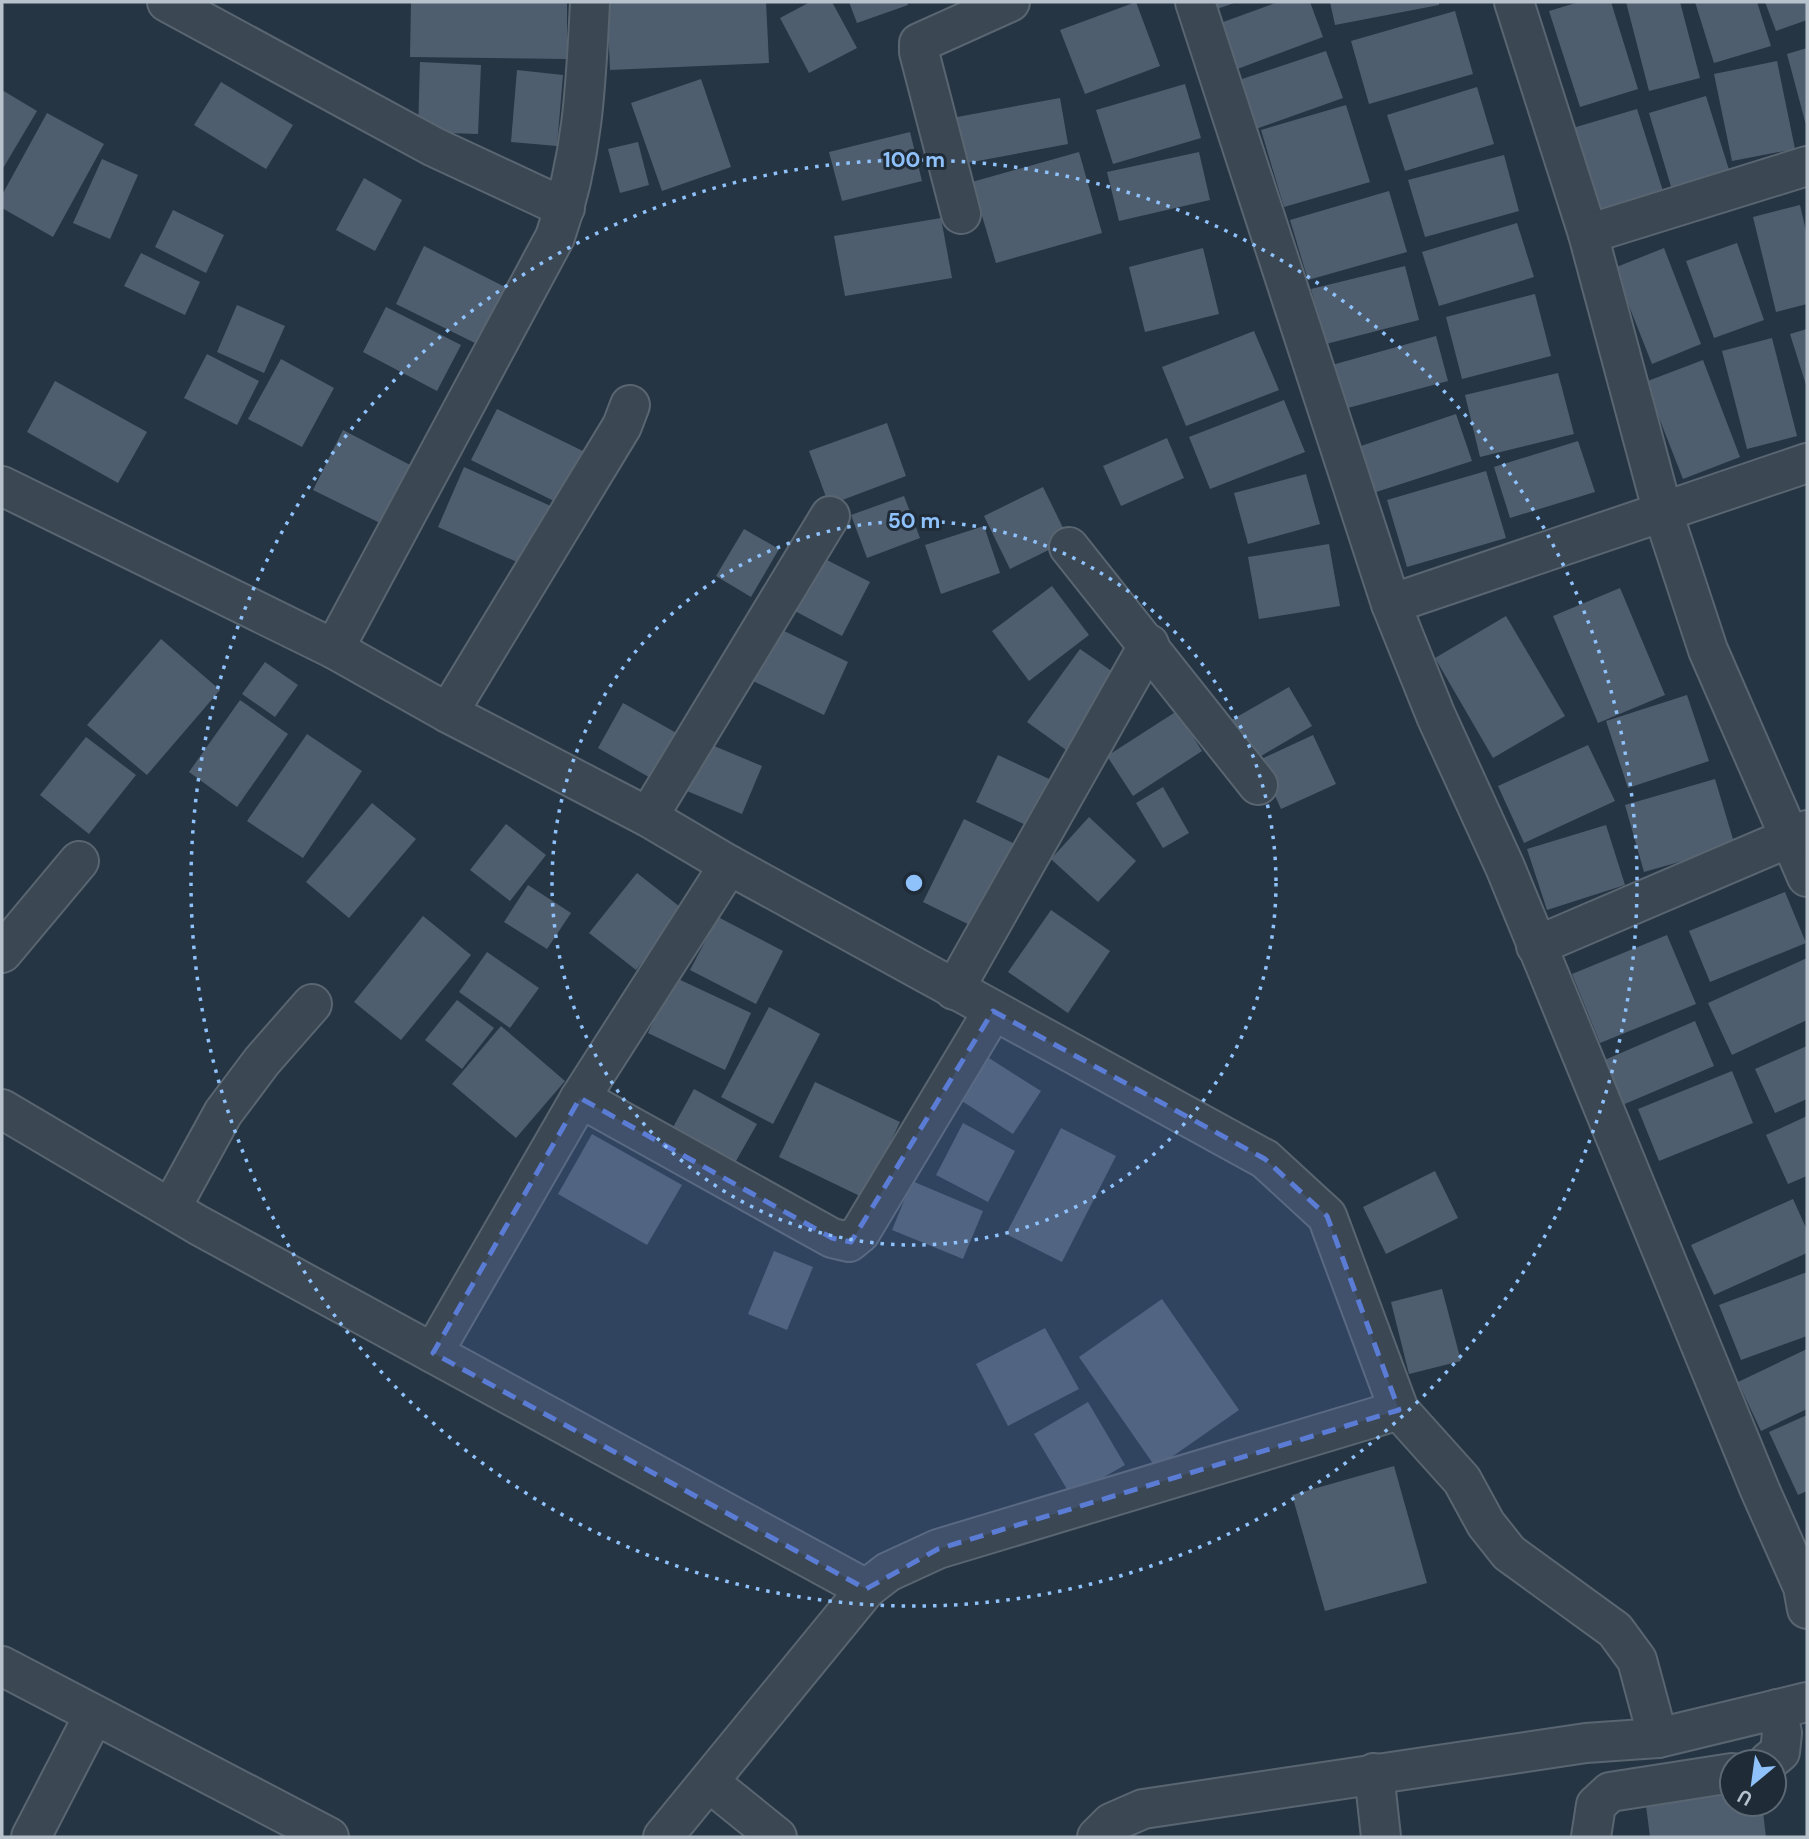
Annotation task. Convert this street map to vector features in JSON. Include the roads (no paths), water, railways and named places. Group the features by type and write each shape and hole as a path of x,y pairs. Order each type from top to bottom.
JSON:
{"street":[{"path":"167,2 434,147 565,208"},
{"path":"334,649 555,237 565,208 584,125 590,2"},
{"path":"961,214 919,52 919,43 1010,2"},
{"path":"1195,2 1391,604 1803,1587 1807,1609"},
{"path":"1514,2 1588,234 1663,513 1708,650 1797,833 1807,877"},
{"path":"1588,234 1807,166"},
{"path":"448,713 622,426 630,405"},
{"path":"1391,604 1807,463"},
{"path":"2,486 334,649 448,713 648,817 954,990 1265,1159 1327,1216 1399,1410 1462,1479 1486,1524 1509,1553 1615,1630 1637,1660 1658,1738"},
{"path":"648,817 830,516"},
{"path":"1069,547 1149,644 1258,786"},
{"path":"954,990 1149,644"},
{"path":"1536,946 1797,833"},
{"path":"2,953 79,862"},
{"path":"433,1353 580,1098 729,865"},
{"path":"171,1208 223,1113 262,1061 312,1004"},
{"path":"580,1098 832,1238 849,1242 860,1233 993,1011"},
{"path":"2,1109 171,1208 866,1589"},
{"path":"663,1837 710,1783 866,1589 888,1573 938,1549 1399,1410"},
{"path":"2,1666 329,1837"},
{"path":"1097,1837 1111,1823 1143,1809 1586,1743 1658,1738 1792,1705"},
{"path":"1780,1748 1782,1733 1792,1705"},
{"path":"32,1837 94,1715"},
{"path":"1374,1773 1381,1837"},
{"path":"1591,1837 1596,1805 1610,1792 1718,1775"},
{"path":"710,1783 777,1837"}]}
